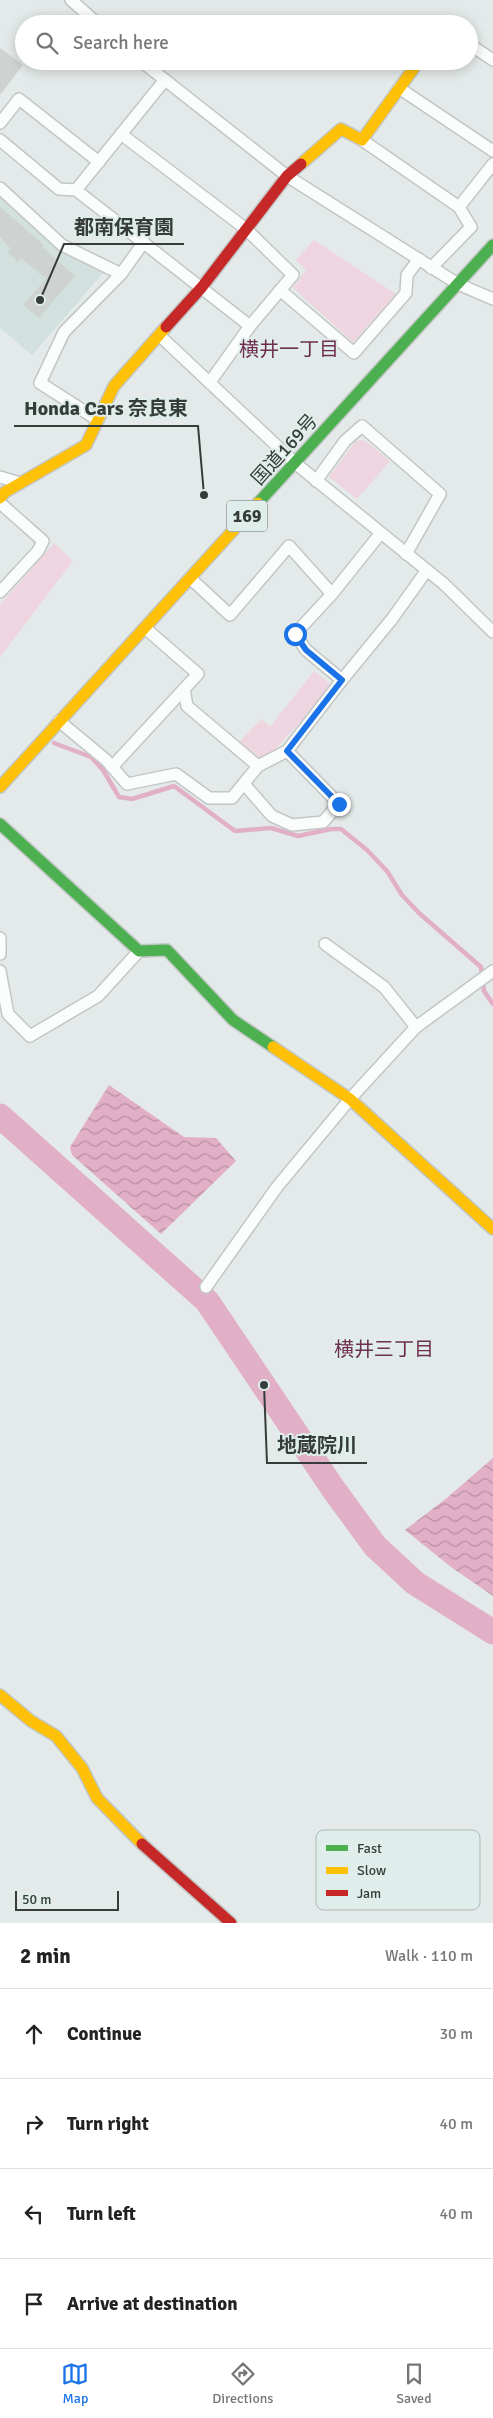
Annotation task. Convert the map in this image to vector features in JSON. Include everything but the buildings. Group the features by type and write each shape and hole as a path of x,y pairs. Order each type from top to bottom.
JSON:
{"main road":[{"path":"0,498 5,492 86,445 114,386 202,287 287,176 341,129 362,140 412,70"},
{"name":"国道169号","path":"0,787 493,246"},
{"path":"0,824 139,951 167,950 233,1020 350,1099 493,1229"},
{"path":"0,1695 31,1721 56,1736 82,1768 97,1798 122,1825 231,1923"}],"street":[{"path":"71,0 88,15"},
{"path":"478,50 493,60"},
{"path":"151,70 287,176 458,284 493,299"},
{"path":"76,190 164,81"},
{"path":"399,88 493,151"},
{"path":"0,123 19,100 99,162"},
{"path":"121,134 246,229 293,275 250,326 210,382"},
{"path":"0,140 59,189 76,190 250,326"},
{"path":"362,140 459,206 471,227 432,268"},
{"path":"459,206 493,164"},
{"path":"0,188 62,245 121,274"},
{"path":"98,420 40,383 64,332 121,274 144,242"},
{"path":"280,290 354,353 406,293 407,275 419,259"},
{"path":"159,335 295,463 380,534 444,584 493,632"},
{"path":"316,481 345,441 362,426 440,494 406,554"},
{"path":"0,477 20,483"},
{"path":"0,503 43,541 38,551 0,592"},
{"path":"342,680 306,650 295,634 332,594 380,534"},
{"path":"190,578 230,615 289,546 332,594"},
{"path":"60,721 112,767 127,784 176,774 209,798 232,798 258,766 287,751 392,619 427,570"},
{"path":"112,767 198,674 145,628"},
{"path":"184,689 188,706 258,766"},
{"path":"244,785 272,816 292,825 323,822 339,804 287,751"},
{"path":"0,938 0,954"},
{"path":"325,944 384,987 416,1027"},
{"path":"0,972 8,1014 30,1036 98,996 139,951"},
{"path":"206,1287 277,1187 350,1099 416,1027 493,971"}],"shaded area":[{"path":"0,194 50,240 104,272 32,355 0,328"},
{"path":"314,240 396,294 353,342 293,288 306,270 296,260"},
{"path":"364,440 390,461 357,499 329,477 356,441"},
{"path":"54,543 73,561 0,657 0,605"},
{"path":"314,671 333,686 272,753 261,758 239,742 262,719 270,727"}],"water":[{"path":"109,1085 184,1137 216,1138 236,1161 161,1234 72,1155 70,1147"},
{"path":"493,1458 493,1596 451,1567 405,1530 448,1497"}],"waterway":[{"path":"54,743 91,757 103,770 119,797 132,799 174,786 235,831 271,828 298,836 331,829 341,829 367,850 387,871 402,895 419,913 481,967 484,991 493,1004"},
{"path":"0,1116 207,1301 334,1490 375,1546 415,1583 493,1632"}],"traffic: fast":[{"path":"258,503 493,245"},
{"path":"0,824 139,951 167,950 233,1020 273,1047"}],"traffic: slow":[{"path":"301,164 341,129 362,140 413,70"},
{"path":"0,498 5,492 86,445 114,386 166,327"},
{"path":"0,787 258,503"},
{"path":"273,1047 350,1099 493,1229"},
{"path":"0,1695 31,1721 56,1736 82,1768 97,1798 142,1844"}],"traffic: jam":[{"path":"166,327 202,287 287,176 301,164"},
{"path":"142,1844 231,1923"}],"place":[{"name":"都南保育園","path":"40,300"},
{"name":"Honda Cars 奈良東","path":"204,495"},
{"name":"地蔵院川","path":"264,1385"}],"district":[{"name":"横井一丁目","path":"289,349"},
{"name":"横井三丁目","path":"384,1349"}],"route":[{"path":"295,634 306,650 342,680 287,751 339,804"}]}
